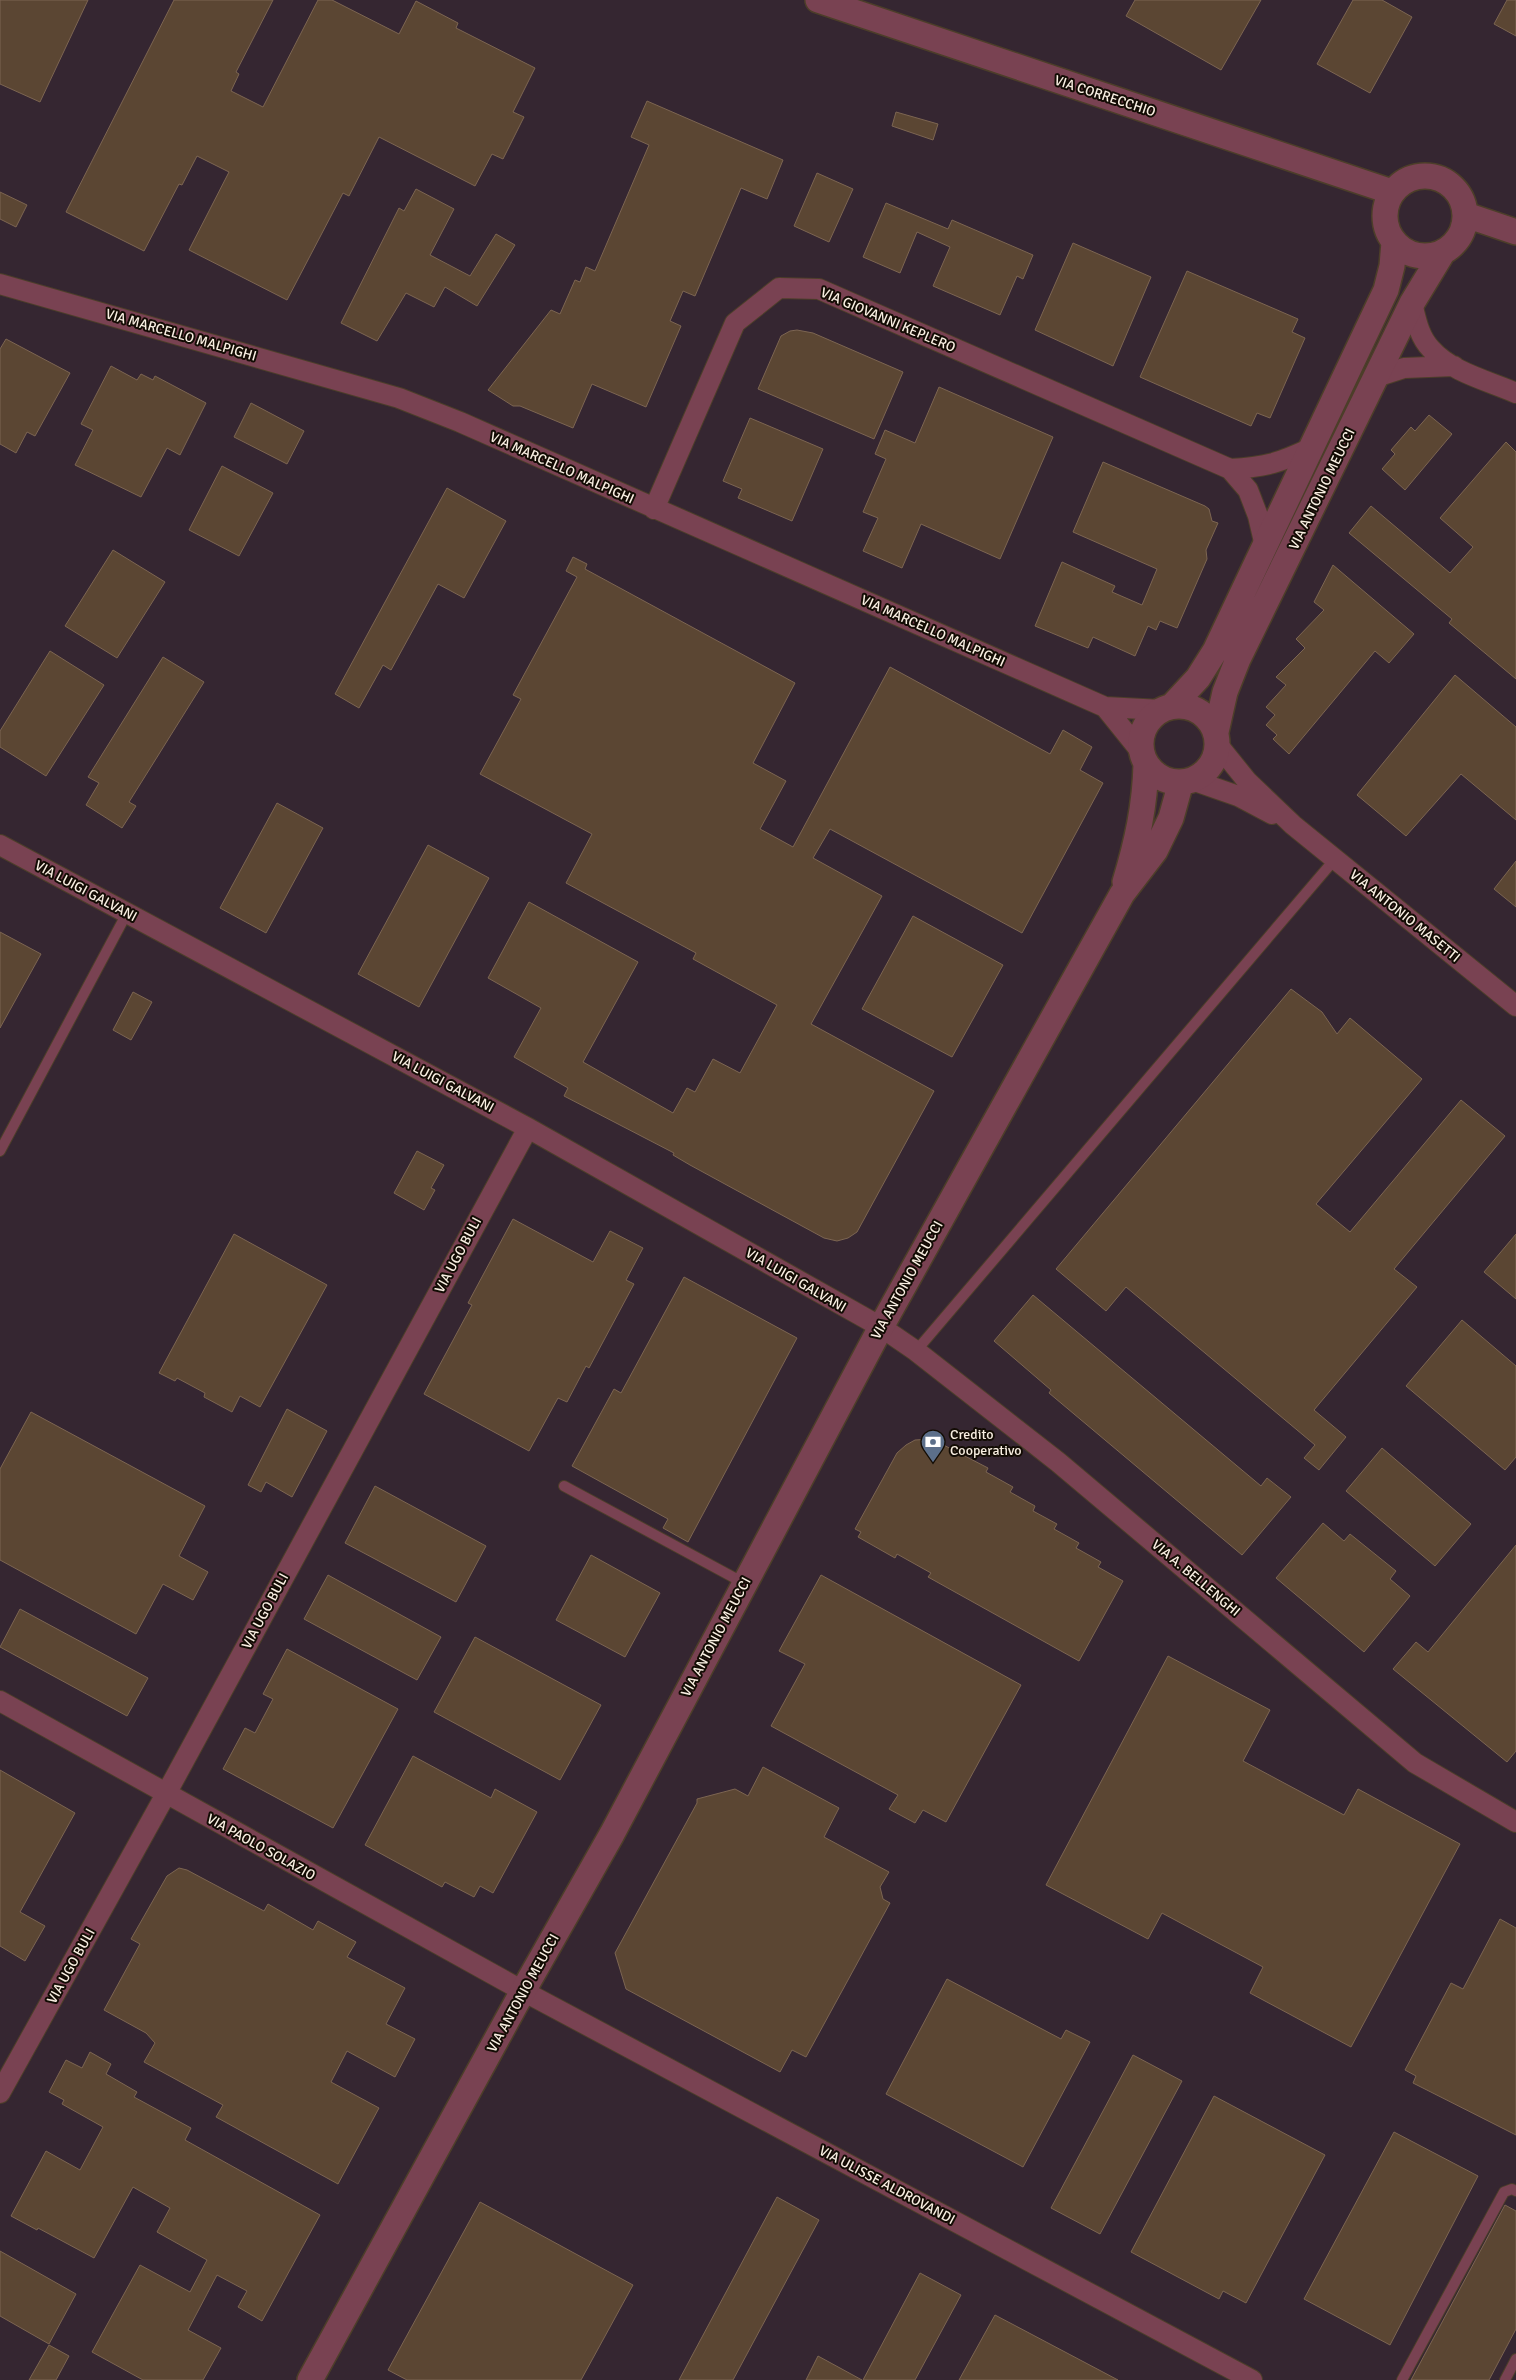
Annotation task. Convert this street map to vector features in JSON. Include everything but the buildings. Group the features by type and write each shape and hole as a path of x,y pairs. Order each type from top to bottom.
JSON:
{"street":[{"name":"VIA CORRECCHIO","path":"818,0 1392,192"},
{"path":"1431,175 1444,180 1455,189 1463,201 1466,215 1460,237 1443,252 1430,256 1417,255 1405,250 1394,242 1388,230 1385,217 1386,204 1392,192 1403,182 1416,176 1431,175"},
{"path":"1466,215 1516,232"},
{"name":"VIA ANTONIO MEUCCI","path":"1167,708 1198,678 1216,651 1386,290 1392,266 1394,242"},
{"name":"VIA ANTONIO MEUCCI","path":"1217,738 1225,692 1238,659 1412,303 1443,252"},
{"name":"VIA MARCELLO MALPIGHI","path":"0,284 399,398 460,422 1105,707 1167,708"},
{"name":"VIA GIOVANNI KEPLERO","path":"654,509 735,324 779,288 819,289 1230,469 1248,490 1258,516 1265,546"},
{"path":"1412,303 1420,333 1431,349 1454,366 1516,393"},
{"path":"1376,377 1404,368 1454,366"},
{"name":"VIA GIOVANNI KEPLERO","path":"1230,469 1262,467 1282,461 1311,448"},
{"name":"VIA MARCELLO MALPIGHI","path":"1105,707 1144,759"},
{"path":"1189,707 1204,714 1217,738 1216,756 1202,775 1186,781 1169,781 1159,776 1144,759 1141,736 1152,716 1167,708 1189,707"},
{"name":"VIA ANTONIO MASETTI","path":"1217,738 1247,781 1294,825 1516,1006"},
{"name":"VIA ANTONIO MEUCCI","path":"1122,894 1137,840 1145,798 1144,759"},
{"name":"VIA ANTONIO MEUCCI","path":"310,2380 523,1991 612,1834 881,1328 1122,894 1155,851 1186,781"},
{"name":"VIA ANTONIO MASETTI","path":"1186,781 1238,796 1294,825"},
{"name":"VIA LUIGI GALVANI","path":"0,845 528,1128 881,1328"},
{"name":"VIA UGO BULI","path":"0,2094 166,1794 528,1128"},
{"name":"VIA A. BELLENGHI","path":"881,1328 916,1351 1058,1462 1415,1763 1516,1822"},
{"name":"VIA PAOLO SOLAZIO","path":"0,1701 523,1991"},
{"name":"VIA ULISSE ALDROVANDI","path":"523,1991 1252,2380"}],"lane":[{"path":"916,1351 1335,859"},
{"path":"0,1151 127,913"},
{"path":"564,1486 744,1583"},
{"path":"1402,2380 1504,2192 1512,2189 1516,2191"},
{"path":"1505,2380 1516,2359"}],"shaded area":[{"path":"0,0 1516,0 1516,2380 0,2380"}],"place":[{"name":"Credito Cooperativo","path":"933,1463"}]}
